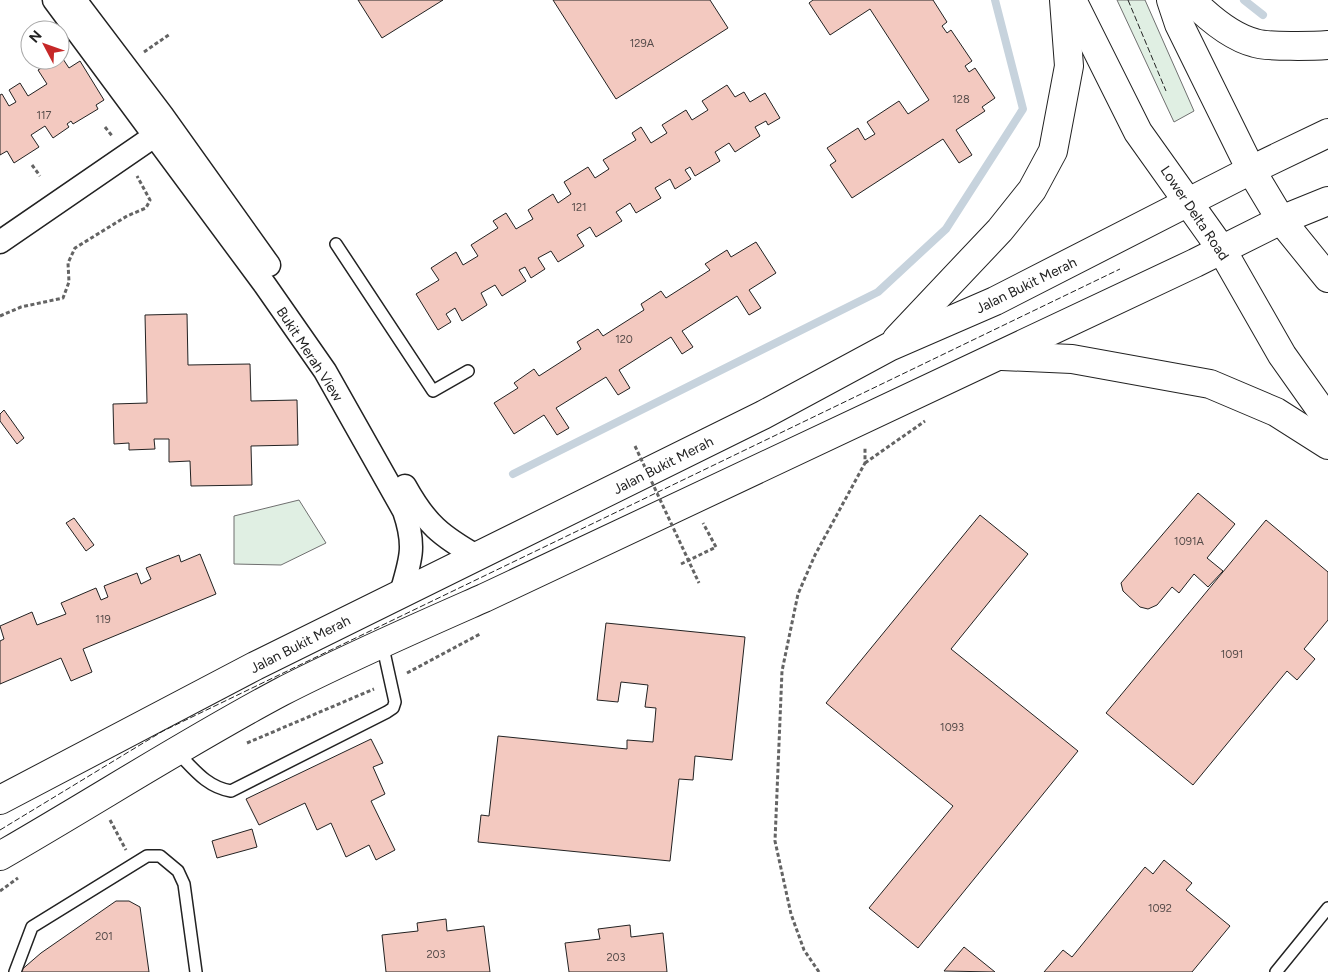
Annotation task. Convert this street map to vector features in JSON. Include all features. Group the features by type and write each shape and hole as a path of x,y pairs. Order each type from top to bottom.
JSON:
{"main road":[{"path":"889,347 1000,230 1032,190 1053,150 1069,66 1064,0"},
{"name":"Lower Delta Road","path":"1072,0 1138,132 1222,250 1282,355 1328,420"},
{"path":"1171,0 1183,32 1251,170 1282,220 1328,278"},
{"path":"1191,0 1212,19 1256,44 1328,45"},
{"name":"Jalan Bukit Merah","path":"3,797 255,666 763,415 889,347 996,301 1251,170 1328,133"},
{"path":"0,856 176,751 282,692 382,643 484,598 1282,220 1328,201"},
{"path":"997,356 1072,359 1210,384 1276,412 1328,445"}],"street":[{"name":"Bukit Merah View","path":"54,0 158,125"},
{"name":"Bukit Merah View","path":"75,0 158,125 272,282 372,426 416,504 440,534 478,557"},
{"path":"0,229 158,125"},
{"path":"0,242 158,125"},
{"name":"Bukit Merah View","path":"272,282 404,511 412,533 412,556 401,593"}],"lane":[{"path":"336,244 433,391 468,371"},
{"path":"176,751 205,780 217,789 231,791 393,708 395,702 382,643"},
{"path":"15,972 32,927 147,856 160,856 178,871 184,884 196,972"},
{"path":"1276,972 1328,908"}],"path":[{"path":"139,56 170,34"},
{"path":"32,165 40,176"},
{"path":"0,316 21,307 63,298 69,282 68,263 75,248 127,216 146,208 150,200 135,171"},
{"path":"819,972 804,950 791,914 775,841 782,671 798,594 815,555 864,463 867,417"},
{"path":"634,446 699,583"},
{"path":"681,564 716,547 691,500"},
{"path":"246,744 391,682 480,634"},
{"path":"108,817 134,864"}],"green space":[{"path":"1117,0 1145,0 1194,111 1174,122"},
{"path":"299,500 326,543 281,565 234,564 234,516"}],"building":[{"path":"358,0 443,0 382,38"},
{"path":"553,0 710,0 728,28 616,99"},
{"path":"813,0 933,0 947,22 942,26 947,33 951,30 972,61 965,66 969,72 975,68 995,98 982,107 985,111 956,130 972,155 959,163 943,139 852,198 830,165 836,161 827,148 858,128 865,140 875,134 867,122 899,101 908,114 929,100 870,9 830,35 809,3"},
{"path":"80,61 104,100 96,105 98,109 73,124 71,121 67,124 69,127 53,138 45,126 31,135 39,147 14,163 7,151 0,155 0,95 2,94 9,106 16,102 9,90 20,83 28,96 47,84 38,70 70,70 70,67"},
{"path":"727,85 735,97 744,92 750,102 765,93 780,118 768,125 766,121 755,127 760,136 735,152 729,143 715,152 720,161 695,176 690,167 685,170 691,179 675,189 670,179 655,188 661,198 636,213 630,203 616,212 622,221 596,237 590,227 577,235 584,246 558,262 551,251 538,258 545,269 531,278 525,267 519,270 526,281 502,296 495,285 481,293 487,305 462,321 455,308 446,314 451,322 438,330 416,294 439,280 431,268 456,252 463,265 478,256 471,245 498,228 493,221 506,213 516,229 533,219 528,210 553,194 558,203 571,194 564,182 588,167 595,178 609,169 603,160 636,140 632,133 641,127 651,143 667,133 662,125 686,110 692,120 708,110 702,101"},
{"path":"756,242 776,273 749,290 761,308 749,315 737,296 682,331 693,347 682,354 671,337 619,370 630,388 618,395 606,377 556,408 569,428 557,435 544,415 514,434 494,403 518,388 514,383 534,369 539,376 581,349 577,342 598,329 603,336 644,310 641,304 661,291 666,298 710,270 705,264 727,250 731,257"},
{"path":"187,314 188,365 250,364 251,401 297,400 298,445 251,446 252,485 191,486 190,461 169,462 169,439 154,439 155,449 129,450 129,443 114,444 113,404 147,403 145,315"},
{"path":"4,410 24,438 17,444 0,421 0,414"},
{"path":"1198,493 1235,524 1207,558 1223,571 1208,587 1194,574 1179,593 1172,587 1157,605 1148,609 1140,607 1123,591 1121,583"},
{"path":"980,515 1028,554 951,649 1078,751 918,948 869,908 953,806 826,703"},
{"path":"74,518 94,545 86,551 66,523"},
{"path":"1266,520 1328,572 1328,620 1304,649 1315,659 1297,680 1287,671 1193,785 1106,713"},
{"path":"200,554 216,594 83,649 92,672 71,681 61,658 0,684 0,641 4,639 0,626 32,612 37,625 66,614 61,603 96,588 101,600 108,597 104,586 137,573 141,584 151,579 146,568 179,555 181,562"},
{"path":"606,623 745,637 732,760 695,756 693,780 679,779 670,861 478,842 481,815 489,816 498,736 627,749 627,740 653,742 656,708 645,707 648,685 621,682 618,702 597,700"},
{"path":"371,739 383,763 373,767 385,794 371,801 395,850 376,860 369,845 346,857 331,823 317,830 305,803 259,825 246,799"},
{"path":"252,829 257,847 217,858 212,841"},
{"path":"1164,860 1192,883 1186,890 1230,926 1192,972 1044,972 1063,950 1072,957 1145,867 1153,874"},
{"path":"116,901 129,901 140,907 149,972 19,972 41,953"},
{"path":"446,919 447,931 484,926 490,972 386,972 382,935 418,931 417,923"},
{"path":"630,925 631,937 663,933 667,972 569,972 565,943 600,939 598,929"},
{"path":"964,947 995,972 944,971"}],"waterway":[{"path":"513,474 878,292 946,229 1023,109 995,0"},
{"path":"1244,0 1263,15"}],"fence":[{"path":"1128,0 1166,91"},
{"path":"0,830 163,731 1120,269"}]}
